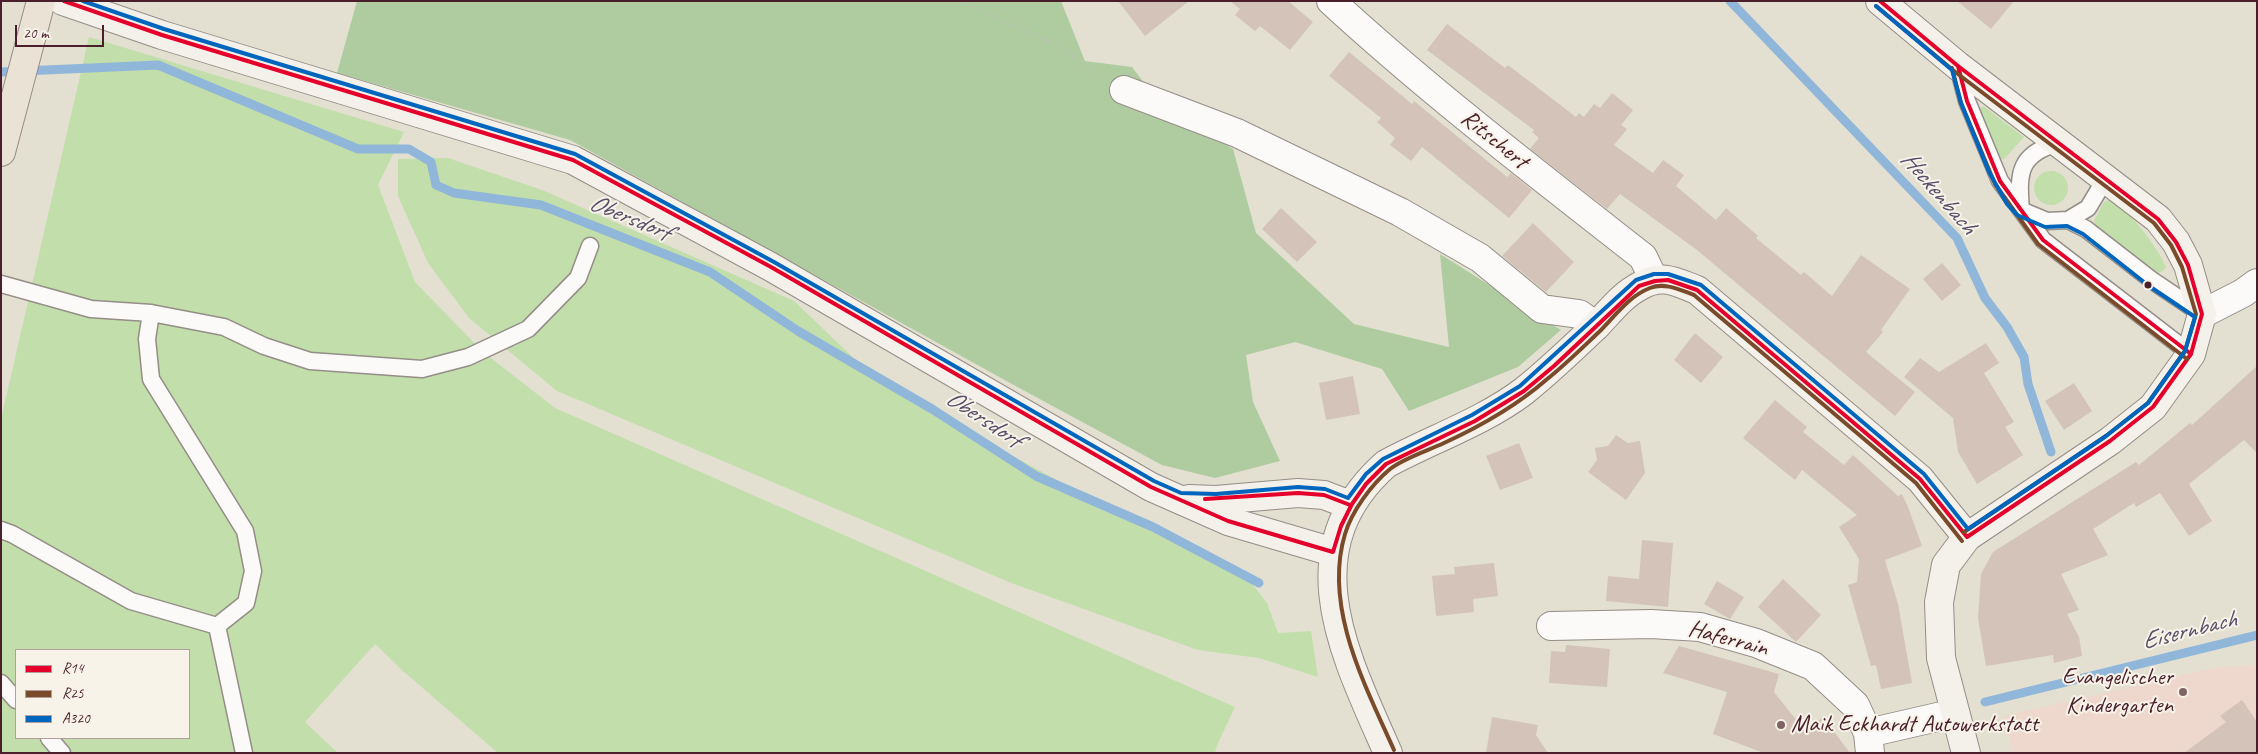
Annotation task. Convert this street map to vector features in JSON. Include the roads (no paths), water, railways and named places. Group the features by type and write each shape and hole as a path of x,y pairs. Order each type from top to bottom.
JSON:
{"highway":[{"path":"1,152 41,1"}],"main road":[{"path":"63,1 162,35 573,160 770,267 1151,488 1228,521 1333,552"},
{"path":"1880,1 1958,66 2106,178 2158,220 2176,242 2188,265 2202,314 2191,354 2153,407 2110,441 1967,537 1946,565 1939,602 1941,658 1966,753"},
{"path":"1388,753 1366,702 1341,632 1333,597 1331,572 1333,552 1339,529 1350,505 1371,478 1386,464 1499,407 1522,392 1639,286 1654,280 1668,279 1697,290 1920,479 1967,537"},
{"path":"1180,499 1224,499 1298,494 1324,495 1350,505"}],"street":[{"name":"Ritschert","path":"1331,1 1382,48 1485,134 1643,257 1654,280"},
{"path":"1124,90 1237,133 1400,212 1480,258 1542,309 1579,314 1596,326"},
{"path":"2202,314 2243,293 2257,283"},
{"name":"Haferrain","path":"1551,626 1671,625 1700,628 1756,643 1813,666 1856,705 1869,743"},
{"path":"1869,743 1955,713"}],"lane":[{"path":"1958,66 1967,102 1998,175 2012,200 2043,240 2191,354"},
{"path":"2021,210 2018,182 2028,158 2044,146 2058,142"},
{"path":"2021,210 2048,221 2068,220 2088,208 2106,178"},
{"path":"2068,220 2086,229 2153,281 2202,314"},
{"path":"1,284 91,309 151,313 224,327 264,346 310,361 422,369 468,357 528,329 578,278 590,246"},
{"path":"151,313 147,339 151,379 245,531 253,571 246,603 217,626"},
{"path":"1,530 12,534 131,601 217,626"},
{"path":"217,626 244,753"},
{"path":"1,683 15,699"},
{"path":"50,739 62,753"}],"waterway":[{"name":"Heckenbach","path":"1730,1 1957,238 1985,298 2007,327 2024,357 2028,384 2051,452"},
{"name":"Obersdorf","path":"1,72 158,65 358,149 409,149 431,162 436,185 454,193 541,205 710,272 798,331 932,409 1036,476 1153,527 1259,583"},
{"name":"Eisernbach","path":"1985,702 2257,635"}],"place":[{"name":"Evangelischer Kindergarten","path":"2183,692"},
{"name":"Maik Eckhardt Autowerkstatt","path":"1781,725"}]}
